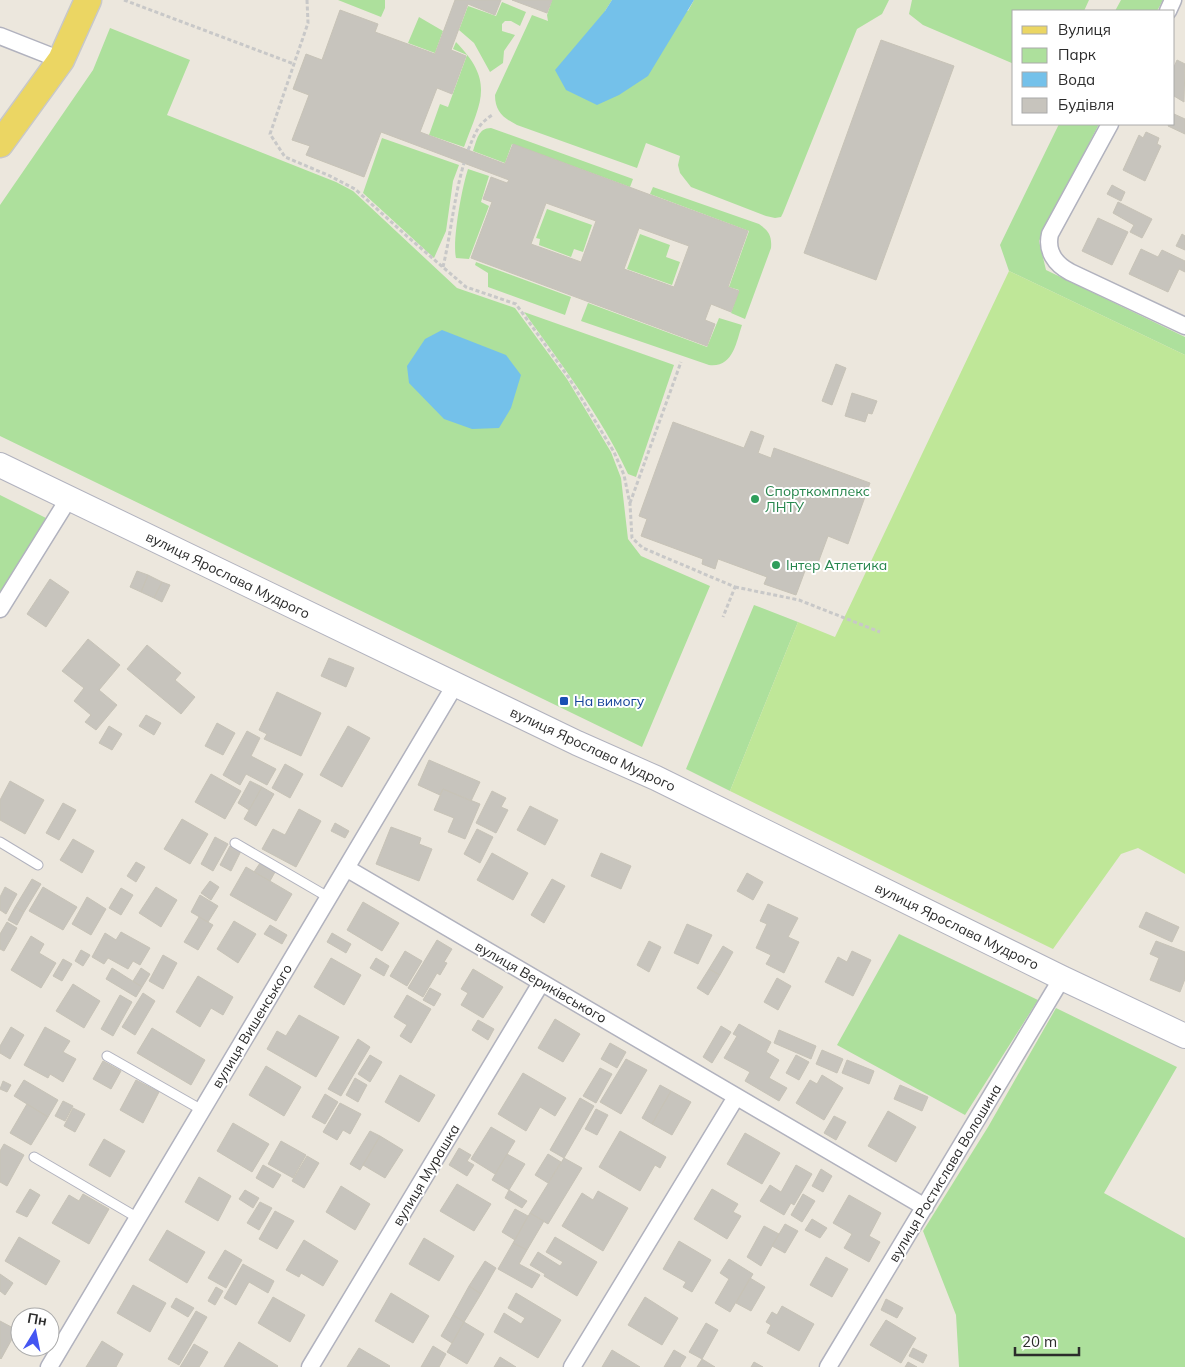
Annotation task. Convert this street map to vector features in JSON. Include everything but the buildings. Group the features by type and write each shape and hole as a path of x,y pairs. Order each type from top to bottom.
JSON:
{"main road":[{"path":"0,144 61,60 88,0"},
{"name":"вулиця Ярослава Мудрого","path":"0,465 455,685 665,782 1062,978 1185,1036"}],"street":[{"path":"0,36 61,60"},
{"path":"1109,125 1050,234 1049,249 1064,269 1185,326"},
{"path":"0,609 69,498"},
{"name":"вулиця Вишенського","path":"49,1367 455,685"},
{"name":"вулиця Вериківського","path":"346,868 925,1207"},
{"name":"вулиця Ростислава Волошина","path":"828,1367 1062,978"},
{"name":"вулиця Мурашка","path":"310,1367 541,983"},
{"path":"572,1367 736,1096"}],"lane":[{"path":"0,842 38,865"},
{"path":"235,843 328,897"},
{"path":"107,1056 202,1110"},
{"path":"34,1157 138,1218"}],"path":[{"path":"124,0 294,64"},
{"path":"308,0 308,24 270,134 285,157 328,175 355,189 466,287 516,304 569,378 614,452 624,475 630,504 632,538 643,548 735,587 799,600 880,632"},
{"path":"468,150 477,128 492,114"},
{"path":"443,267 464,163"},
{"path":"630,504 681,362"},
{"path":"723,617 735,587"}],"green space":[{"path":"338,0 385,0 385,8 381,17"},
{"path":"552,0 612,0 605,11 688,11 694,0 889,0 882,14 857,29 783,213 781,217 775,218 691,187 680,173 678,165 680,156 646,143 637,168 517,125 504,117 498,110 495,95 532,15 548,21 547,15"},
{"path":"912,0 1089,0 1084,10 1012,10 1012,63 923,25 909,14"},
{"path":"1121,0 1163,0 1158,10 1116,10"},
{"path":"502,2 526,12 520,26 511,21 505,21 502,24 502,31 515,35 504,51 503,63 490,72 474,43 459,30 468,6 496,16"},
{"path":"419,17 443,31 435,53 408,43"},
{"path":"110,28 190,60 167,115 336,182 353,191 457,288 515,308 567,379 611,452 621,478 628,539 641,556 710,586 642,747 0,436 0,205 93,70"},
{"path":"456,42 468,56 476,69 481,92 475,117 464,147 429,135 440,104 448,107 467,55 453,49"},
{"path":"1059,125 1098,125 1039,241 1046,270 1185,337 1185,355 1009,271 1000,245"},
{"path":"491,128 633,179 630,187 512,144 505,163 473,151 481,132"},
{"path":"382,138 459,165 453,181 446,231 434,258 363,193"},
{"path":"468,169 489,176 481,202 489,206 469,259 456,258 455,250 458,214"},
{"path":"653,187 759,224 765,229 771,240 771,248 745,319 731,313 739,290 729,287 749,231 650,194"},
{"path":"547,209 592,225 583,252 574,249 571,257 539,245 540,239 536,238"},
{"path":"640,234 670,245 666,257 680,262 672,285 627,269"},
{"path":"476,262 571,297 565,315 488,287 488,273 475,265"},
{"path":"1009,271 1185,355 1185,874 1138,848 1121,854 1053,949 730,791 798,622 835,637"},
{"path":"588,303 707,347 719,318 742,325 735,346 728,358 723,363 709,365 581,321"},
{"path":"524,312 674,365 636,477 628,474 593,411"},
{"path":"0,495 46,518 0,594"},
{"path":"754,605 798,622 730,791 686,769"},
{"path":"899,934 1038,1000 965,1115 837,1045"},
{"path":"1056,1008 1177,1067 1104,1193 1185,1238 1185,1367 959,1367 956,1315 923,1231 988,1127"}],"water":[{"path":"612,0 694,0 648,76 619,95 597,105 566,90 555,70 605,11"},
{"path":"442,330 506,355 521,375 511,408 499,428 472,429 444,419 409,383 407,366 425,339"}],"place":[{"name":"Спорткомплекс ЛНТУ","path":"755,499"},
{"name":"Інтер Атлетика","path":"776,565"},
{"name":"На вимогу","path":"564,701"}]}
